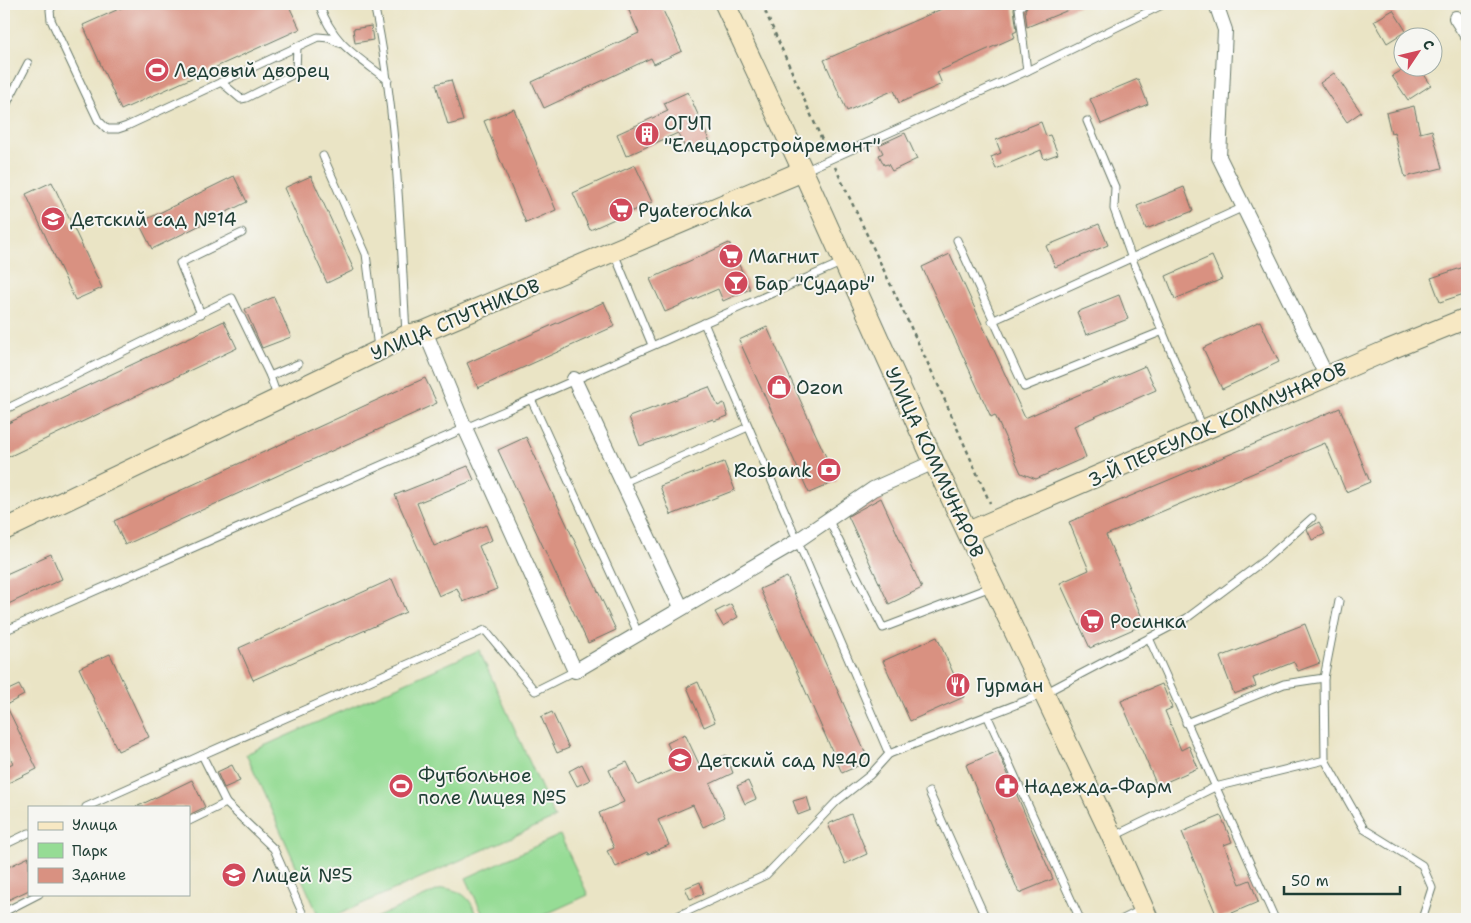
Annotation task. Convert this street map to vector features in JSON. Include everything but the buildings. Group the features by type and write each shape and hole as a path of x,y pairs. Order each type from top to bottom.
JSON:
{"street":[{"path":"1216,4 1225,30 1219,157 1327,377"},
{"name":"УЛИЦА КОММУНАРОВ","path":"729,7 934,462 1112,837 1146,914"},
{"path":"1456,18 1467,36"},
{"name":"УЛИЦА СПУТНИКОВ","path":"4,530 416,333 804,171"},
{"name":"3-Й ПЕРЕУЛОК КОММУНАРОВ","path":"968,532 1467,318"},
{"path":"416,333 465,428 576,671 681,607 797,541 874,489 934,462"},
{"path":"574,379 681,607"}],"lane":[{"path":"54,4 50,10 51,20 98,120 107,129 118,129 127,126 318,37 329,38 339,43 388,80"},
{"path":"319,4 326,23 339,43"},
{"path":"374,4 388,80 398,196 416,333"},
{"path":"1023,4 1019,8 1027,71"},
{"path":"804,171 1027,71 1164,4"},
{"path":"221,82 241,99 246,98 294,74 296,70 297,47"},
{"path":"4,108 28,64"},
{"path":"1087,121 1116,187 1114,208 1132,259 1204,431"},
{"path":"323,156 366,254 378,351"},
{"path":"992,320 1132,259 1244,207"},
{"path":"201,314 180,263 242,233"},
{"path":"957,240 1024,387 1163,332"},
{"path":"613,251 652,344"},
{"path":"4,632 652,344 844,262"},
{"path":"4,410 232,298 270,376 278,399"},
{"path":"704,323 889,754"},
{"path":"270,376 298,364"},
{"path":"530,399 638,633"},
{"path":"622,483 748,427"},
{"path":"671,919 766,875 837,801 870,775 889,754 1043,694 1187,618 1266,559 1312,518"},
{"path":"828,519 883,628 992,587"},
{"path":"1340,600 1324,678 1324,760 1364,829 1422,865 1432,888 1422,919"},
{"path":"88,806 485,630 535,690 576,671"},
{"path":"1149,638 1215,788 1276,919"},
{"path":"1186,723 1284,684 1324,678"},
{"path":"987,715 1080,919"},
{"path":"202,755 226,803 274,849 305,919"},
{"path":"1112,837 1215,788 1324,760"},
{"path":"929,792 986,919"},
{"path":"190,821 226,803"},
{"path":"4,845 28,833"},
{"path":"4,912 36,896"},
{"path":"1123,919 1146,914"}],"path":[{"path":"762,4 830,159 939,387 997,520"}],"green space":[{"name":"Футбольное поле Лицея №5","path":"479,650 555,818 328,919 320,919 246,754"},
{"path":"560,835 588,895 535,919 485,919 466,878"},
{"path":"443,888 461,893 466,897 473,906 476,919 373,919"}],"place":[{"name":"Ледовый дворец","path":"157,70"},
{"name":"ОГУП \"Елецдорстройремонт\"","path":"647,134"},
{"name":"Pyaterochka","path":"621,210"},
{"name":"Детский сад №14","path":"53,219"},
{"name":"Магнит","path":"731,256"},
{"name":"Бар \"Сударь\"","path":"736,283"},
{"name":"Ozon","path":"779,387"},
{"name":"Rosbank","path":"829,470"},
{"name":"Росинка","path":"1092,621"},
{"name":"Гурман","path":"958,685"},
{"name":"Детский сад №40","path":"680,760"},
{"name":"Футбольное поле Лицея №5","path":"401,786"},
{"name":"Надежда-Фарм","path":"1007,786"},
{"name":"Лицей №5","path":"234,875"}]}
